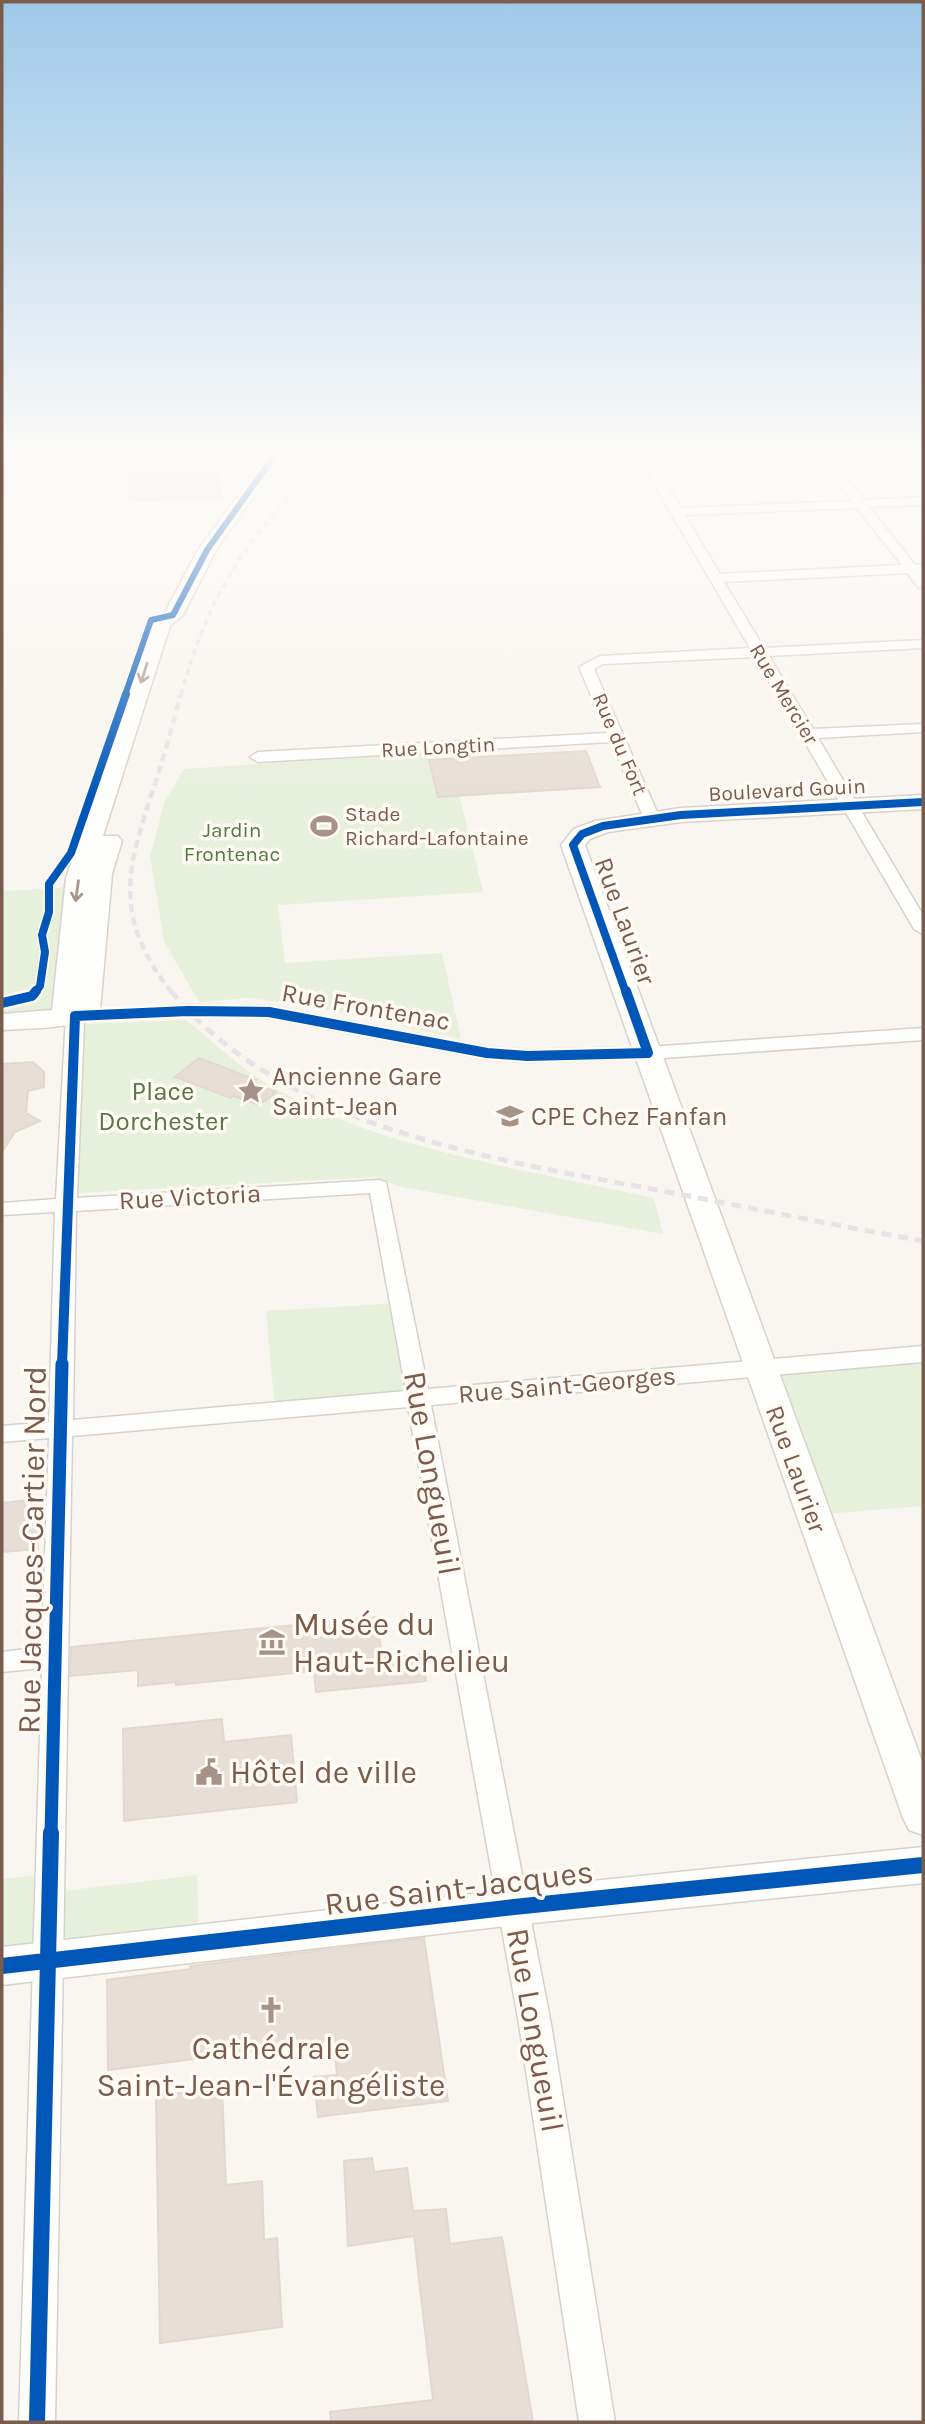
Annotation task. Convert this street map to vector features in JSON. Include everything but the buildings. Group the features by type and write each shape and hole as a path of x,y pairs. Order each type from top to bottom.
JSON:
{"street":[{"name":"Rue Jacques-Cartier Nord","path":"37,2422 66,1204 75,1016 87,1010 100,874 130,771 179,624 173,615 196,571"},
{"name":"Rue Mercier","path":"712,571 923,929"},
{"path":"716,578 870,571"},
{"path":"759,652 923,644"},
{"name":"Rue du Fort","path":"653,821 586,667 600,660 759,652"},
{"path":"808,734 923,728"},
{"name":"Rue Longtin","path":"258,757 617,737"},
{"name":"Boulevard Gouin","path":"653,821 685,825 853,811 923,802"},
{"name":"Boulevard Gouin","path":"853,811 923,813"},
{"name":"Rue Laurier","path":"653,821 603,826 582,834 573,845 923,1818"},
{"name":"Rue Frontenac","path":"2,1022 188,1011 269,1012 487,1053 527,1056 648,1053 923,1034"},
{"name":"Rue Victoria","path":"2,1209 379,1186"},
{"name":"Rue Longueuil","path":"379,1186 485,1768 514,1907 546,2089 597,2422"},
{"name":"Rue Saint-Georges","path":"2,1434 923,1354"},
{"path":"2,1661 55,1656"},
{"name":"Rue Saint-Jacques","path":"2,1966 514,1907 923,1865"}],"green space":[{"name":"Jardin Frontenac","path":"427,753 438,796 459,795 483,892 278,905 285,963 442,953 461,1039 300,1004 248,998 199,1002 164,941 150,856 165,801 184,769"},
{"path":"78,878 58,1013 2,1017 2,891 61,888"},
{"name":"Place Dorchester","path":"186,1020 266,1083 354,1125 454,1155 654,1198 663,1234 397,1186 378,1177 78,1193 83,1024"},
{"path":"401,1303 418,1398 275,1410 266,1311"},
{"path":"923,1354 923,1506 812,1515 759,1368"},
{"path":"42,1875 39,1952 2,1956 2,1879"},
{"path":"197,1875 199,1936 55,1953 54,1892"}],"railway":[{"path":"181,695 205,623 233,571"},
{"path":"172,993 140,939 132,915 130,890 138,840 181,694"},
{"path":"171,991 219,1039 274,1078 336,1108 402,1133 540,1168 923,1241"}],"cycle path":[{"path":"2,1003 32,996 40,986 45,952 42,935 49,912 49,884 71,853 151,620 173,615 196,571"},
{"path":"37,2422 66,1204 75,1016 188,1011 269,1012 487,1053 527,1056 648,1053 573,845 582,834 603,826 681,815 923,802"},
{"path":"2,1966 514,1907 923,1865"}],"place":[{"name":"Stade Richard-Lafontaine","path":"324,826"},
{"name":"Ancienne Gare Saint-Jean","path":"251,1091"},
{"name":"CPE Chez Fanfan","path":"510,1116"},
{"name":"Musée du Haut-Richelieu","path":"272,1642"},
{"name":"Hôtel de ville","path":"209,1772"},
{"name":"Cathédrale Saint-Jean-l'Évangéliste","path":"271,2010"}]}
